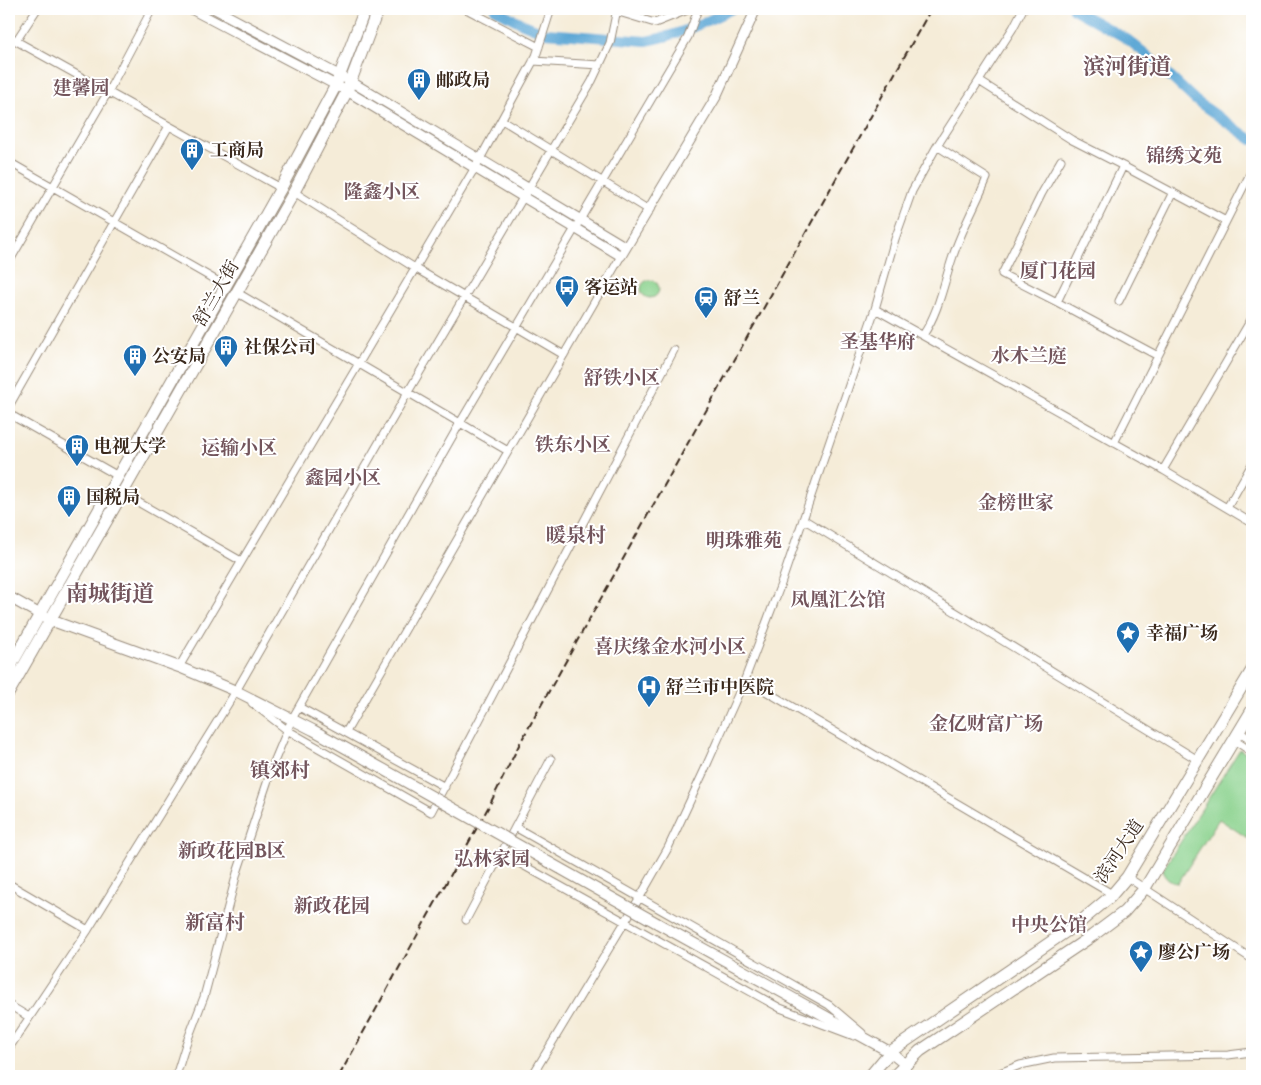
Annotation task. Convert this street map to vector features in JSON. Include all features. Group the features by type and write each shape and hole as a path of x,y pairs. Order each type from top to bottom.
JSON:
{"main road":[{"name":"舒兰大街","path":"9,692 44,617 118,476 281,188 338,80 365,9"},
{"name":"舒兰大街","path":"9,669 122,493 294,192 349,86 378,9"},
{"path":"9,597 44,617 179,667 236,691 292,719 890,1052 905,1064"},
{"name":"滨河大道","path":"870,1076 890,1052 1080,922 1112,894 1127,877 1252,670"},
{"path":"894,1076 920,1051 1092,936 1124,912 1145,888 1252,710"}],"street":[{"path":"16,41 37,9"},
{"path":"9,262 108,92 152,9"},
{"path":"191,9 338,80"},
{"path":"215,9 480,159 626,247"},
{"path":"466,9 539,46"},
{"path":"179,667 475,168 533,61 551,9"},
{"path":"9,1048 88,930 236,691 408,392 552,150 600,65 610,43 614,24 614,10 655,23 690,9"},
{"path":"176,1076 204,998 237,873 274,762 292,719 460,423 688,38 698,9"},
{"path":"346,732 626,247 716,96 756,9"},
{"path":"532,1076 626,922 668,848 745,679 781,584 876,309 895,239 912,191 937,146 1023,9"},
{"path":"9,37 281,188"},
{"path":"533,61 600,65"},
{"path":"979,81 1072,140 1226,221"},
{"path":"349,86 475,168 622,256"},
{"path":"502,120 649,210"},
{"path":"9,406 169,126"},
{"path":"923,334 928,328 940,299 954,254 987,178 937,146"},
{"path":"1061,160 1042,193 1002,274 1158,356"},
{"path":"9,162 114,224 226,286"},
{"path":"1057,302 1123,166"},
{"path":"1114,443 1252,170"},
{"path":"294,192 415,268 564,355"},
{"path":"1119,301 1172,192"},
{"path":"236,292 508,451"},
{"path":"876,309 1163,470 1252,523"},
{"path":"1163,470 1252,318"},
{"path":"236,691 287,730 431,812 674,350"},
{"path":"9,414 118,476"},
{"path":"1226,508 1252,464"},
{"path":"122,493 241,561"},
{"path":"803,519 1198,760"},
{"path":"745,679 1112,894"},
{"path":"299,707 445,787"},
{"path":"1237,736 1252,740"},
{"path":"1237,736 1252,752"},
{"path":"466,920 551,759"},
{"path":"515,827 829,1004 875,1044"},
{"path":"501,853 780,1008 875,1044"},
{"path":"1127,877 1252,959"},
{"path":"9,884 88,930"},
{"path":"9,1004 29,1017"},
{"path":"992,1076 1020,1065 1054,1058 1228,1055 1252,1052"}],"green space":[{"path":"650,280 657,282 659,289 657,296 650,298 643,296 641,289 643,282"},
{"path":"1240,749 1252,758 1252,841 1219,819 1178,883 1170,881 1162,871"}],"waterway":[{"path":"495,9 523,24 546,33 646,41 701,24 732,9"},
{"path":"1073,9 1127,39 1195,100 1252,140"}],"railway":[{"path":"339,1076 489,806 520,743 931,9"}],"place":[{"name":"邮政局","path":"419,101"},
{"name":"工商局","path":"192,171"},
{"name":"客运站","path":"567,308"},
{"name":"舒兰","path":"706,319"},
{"name":"社保公司","path":"226,368"},
{"name":"公安局","path":"135,377"},
{"name":"电视大学","path":"77,467"},
{"name":"国税局","path":"69,518"},
{"name":"幸福广场","path":"1128,654"},
{"name":"舒兰市中医院","path":"649,708"},
{"name":"廖公广场","path":"1141,973"}],"district":[{"name":"滨河街道","path":"1127,66"},
{"name":"建馨园","path":"81,87"},
{"name":"锦绣文苑","path":"1184,155"},
{"name":"隆鑫小区","path":"382,191"},
{"name":"厦门花园","path":"1058,270"},
{"name":"圣基华府","path":"878,341"},
{"name":"水木兰庭","path":"1029,355"},
{"name":"舒铁小区","path":"622,377"},
{"name":"铁东小区","path":"573,444"},
{"name":"运输小区","path":"239,447"},
{"name":"鑫园小区","path":"343,477"},
{"name":"金榜世家","path":"1016,502"},
{"name":"暖泉村","path":"576,535"},
{"name":"明珠雅苑","path":"744,540"},
{"name":"南城街道","path":"110,593"},
{"name":"凤凰汇公馆","path":"838,599"},
{"name":"喜庆缘金水河小区","path":"670,646"},
{"name":"金亿财富广场","path":"986,723"},
{"name":"镇郊村","path":"280,770"},
{"name":"新政花园B区","path":"232,850"},
{"name":"弘林家园","path":"492,858"},
{"name":"新政花园","path":"332,905"},
{"name":"新富村","path":"215,922"},
{"name":"中央公馆","path":"1049,924"}]}
